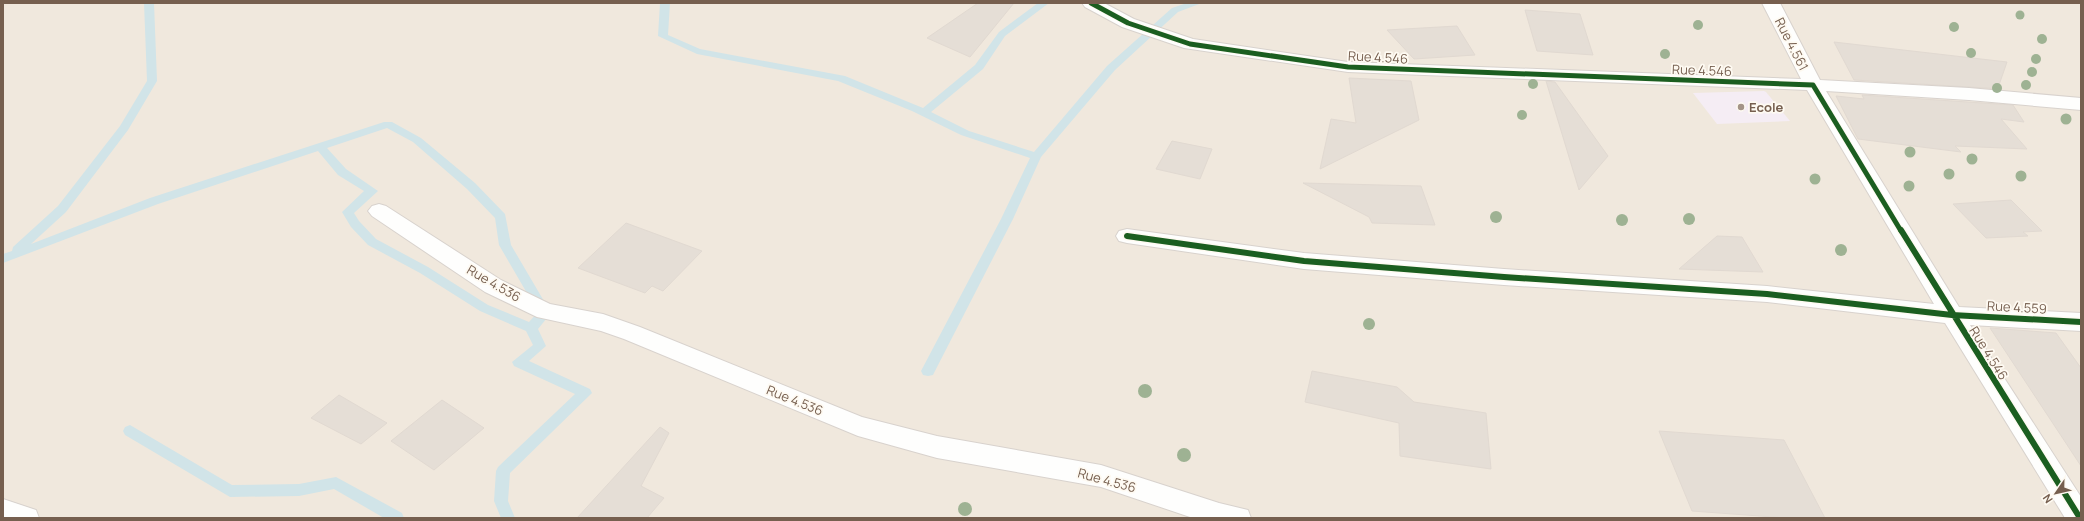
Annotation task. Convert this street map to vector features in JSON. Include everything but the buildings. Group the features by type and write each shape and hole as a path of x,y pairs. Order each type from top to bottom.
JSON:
{"street":[{"name":"Rue 4.546","path":"1091,3 1128,23 1190,44 1348,67 1813,85 1952,315 2080,518"},
{"name":"Rue 4.561","path":"1770,3 1813,85"},
{"path":"1813,85 1968,94 2081,104"},
{"name":"Rue 4.536","path":"379,211 493,286 546,311 602,323 632,333 858,426 937,447 1101,476 1219,515 1238,518"},
{"name":"Rue 4.559","path":"1127,236 1304,262 1512,278 1767,294 1952,315 2081,322"},
{"path":"3,511 26,518"}],"shaded area":[{"path":"3,3 2081,3 2081,518 3,518"},
{"name":"Ecole","path":"1764,91 1790,121 1717,124 1693,93"}],"waterway":[{"path":"17,250 62,209 124,128 152,81 149,3"},
{"path":"665,3 663,15 663,36 697,51 841,78 924,113"},
{"path":"924,113 979,67 1002,34 1044,3"},
{"path":"1036,156 1111,68 1175,10 1197,3"},
{"path":"924,113 965,133 1036,156"},
{"path":"3,259 154,201 388,124 417,140 471,186 501,217 505,245 545,313 531,328"},
{"path":"321,147 342,172 372,191 348,212 355,224 372,242 424,270 484,308 531,328"},
{"path":"928,371 1007,219 1036,156"},
{"path":"508,518 501,501 503,471 585,393 519,362 540,346 531,328"},
{"path":"130,431 230,491 299,490 336,483 397,518"}],"cycle path":[{"path":"1091,3 1128,23 1190,44 1348,67 1813,85 1952,315 2080,518"},
{"path":"1127,236 1304,261 1504,277 1767,294 1952,315 2081,322"}],"place":[{"name":"Ecole","path":"1741,107"}]}
